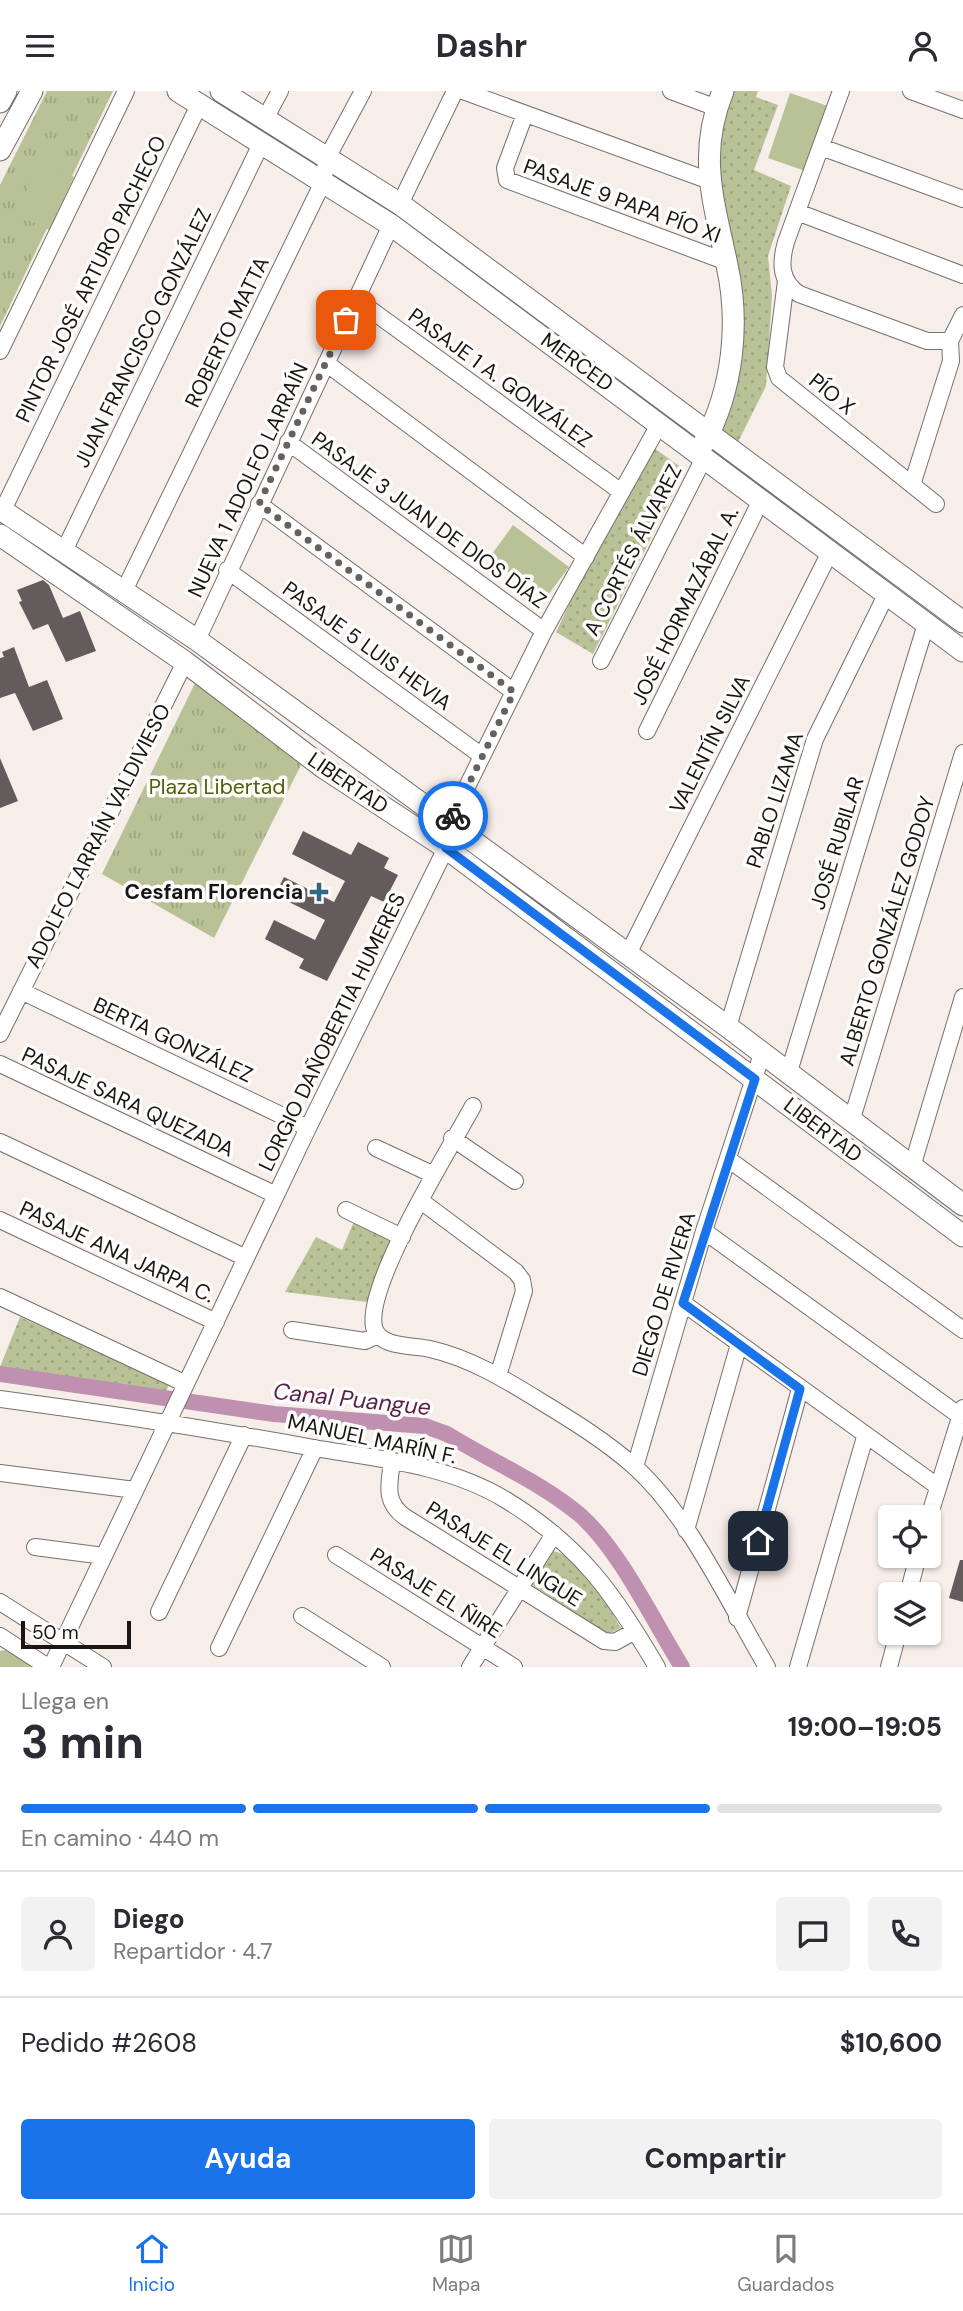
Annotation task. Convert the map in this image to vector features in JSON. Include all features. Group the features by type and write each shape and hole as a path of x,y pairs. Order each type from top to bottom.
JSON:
{"street":[{"path":"0,102 6,91"},
{"path":"0,150 32,91"},
{"path":"0,351 126,91"},
{"name":"MERCED","path":"178,91 391,225 963,651"},
{"name":"MERCED","path":"221,91 400,204 963,622"},
{"path":"265,119 281,91"},
{"name":"ROBERTO MATTA","path":"124,591 323,182 327,157 363,91"},
{"path":"400,204 455,91"},
{"path":"463,91 710,181"},
{"path":"671,91 720,99 711,129 710,181 733,306 733,353 701,456"},
{"path":"841,91 783,253 786,281 799,294 927,341 950,341"},
{"path":"911,91 963,110"},
{"name":"PINTOR JOSÉ ARTURO PACHECO","path":"1,510 199,105"},
{"name":"PASAJE 9 PAPA PÍO XI","path":"525,114 505,168 505,177 510,183 727,262"},
{"name":"JUAN FRANCISCO GONZÁLEZ","path":"64,551 261,144"},
{"path":"821,147 963,199"},
{"path":"797,212 963,275"},
{"name":"NUEVA 1 ADOLFO LARRAÍN","path":"197,640 227,570 391,225"},
{"name":"PÍO X","path":"786,281 775,367 779,378 936,504"},
{"name":"PASAJE 1 A. GONZÁLEZ","path":"356,299 620,491"},
{"path":"912,485 951,361 950,341 963,315"},
{"path":"326,362 586,557"},
{"name":"LORGIO DAÑOBERTIA HUMERES","path":"50,1667 308,1128 446,848 449,823 544,631 660,423"},
{"name":"PASAJE 3 JUAN DE DIOS DÍAZ","path":"288,442 544,631"},
{"name":"A CORTÉS ÁLVAREZ","path":"601,661 701,456"},
{"name":"JOSÉ HORMAZÁBAL A.","path":"647,731 761,501"},
{"path":"259,504 514,692"},
{"name":"LIBERTAD","path":"1,510 197,640 728,1027 963,1205"},
{"name":"LIBERTAD","path":"0,535 185,662 324,768 446,848 963,1236"},
{"name":"VALENTÍN SILVA","path":"628,954 830,552"},
{"name":"PASAJE 5 LUIS HEVIA","path":"227,570 482,756"},
{"name":"PABLO LIZAMA","path":"728,1027 815,739 886,595"},
{"name":"JOSÉ RUBILAR","path":"788,1075 926,624"},
{"name":"ADOLFO LARRAÍN VALDIVIESO","path":"0,1034 197,640"},
{"name":"ALBERTO GONZÁLEZ GODOY","path":"852,1122 963,753"},
{"name":"BERTA GONZÁLEZ","path":"21,991 308,1128"},
{"path":"912,1167 963,997"},
{"name":"DIEGO DE RIVERA","path":"635,1467 704,1231 762,1054"},
{"name":"PASAJE SARA QUEZADA","path":"0,1064 276,1195"},
{"path":"473,1106 452,1138 402,1237 380,1292 374,1321 378,1335 392,1343 458,1357 498,1376 563,1415 635,1467 665,1500 686,1530 767,1667"},
{"path":"452,1138 515,1181"},
{"path":"0,1142 246,1258"},
{"path":"376,1148 434,1175"},
{"path":"728,1159 963,1330"},
{"path":"421,1201 516,1272 522,1280 524,1291 498,1376"},
{"path":"346,1210 402,1237"},
{"name":"PASAJE ANA JARPA C.","path":"0,1220 216,1322"},
{"path":"704,1231 961,1412 932,1505"},
{"path":"0,1297 185,1388"},
{"path":"683,1303 865,1437 937,1486"},
{"path":"292,1330 365,1341 378,1335"},
{"path":"686,1530 739,1344"},
{"path":"737,1618 800,1389"},
{"name":"MANUEL MARÍN F.","path":"0,1399 172,1415 244,1435 392,1462 452,1476 479,1486 520,1509 554,1534 604,1583 657,1667"},
{"path":"159,1612 244,1435"},
{"path":"798,1667 865,1437"},
{"path":"219,1648 315,1448"},
{"name":"PASAJE EL LINGUE","path":"392,1462 388,1490 394,1508 604,1641 615,1641 635,1631"},
{"path":"0,1473 135,1490"},
{"path":"470,1667 554,1534"},
{"path":"35,1547 104,1556"},
{"name":"PASAJE EL ÑIRE","path":"336,1555 514,1667"},
{"path":"0,1602 103,1667"},
{"path":"302,1616 382,1667"},
{"path":"0,1636 50,1667"},
{"path":"888,1667 894,1645"}],"green space":[{"path":"47,91 113,91 0,326 0,185"},
{"path":"729,91 758,91 756,97 778,105 754,170 791,186 768,256 772,296 766,386 737,444 720,431 732,384 715,192 718,119"},
{"path":"790,93 831,107 808,172 768,158"},
{"path":"41,161 74,177 49,230 15,214"},
{"path":"647,443 685,470 593,654 556,632"},
{"path":"513,525 569,567 545,599 489,558"},
{"name":"Plaza Libertad","path":"196,681 303,761 214,938 102,874"},
{"path":"355,1219 391,1237 367,1302 285,1292 316,1237 342,1250"},
{"path":"20,1317 170,1383 165,1393 0,1367"},
{"path":"553,1551 565,1555 585,1572 621,1628 608,1634 532,1585"},
{"path":"6,1650 34,1667 0,1667 0,1651"}],"building":[{"path":"43,580 49,585 63,618 80,611 96,651 66,662 48,624 33,630 19,602 22,601 17,590"},
{"path":"14,647 29,687 47,680 63,719 33,731 15,693 0,698 0,658 4,657 2,652"},
{"path":"0,758 18,801 0,808"},
{"path":"303,831 351,855 358,842 389,858 384,868 398,875 384,902 371,896 327,981 299,968 304,959 265,939 274,920 315,940 325,920 275,895 284,877 334,902 345,881 292,854"},
{"path":"960,1560 963,1560 963,1602 949,1598"}],"waterway":[{"name":"Canal Puangue","path":"0,1374 274,1414 425,1426 447,1434 532,1482 580,1515 622,1566 682,1667"}],"way so far":[{"path":"346,320 259,504 514,692 453,816"}],"place":[{"name":"Cesfam Florencia","path":"319,892"}],"route":[{"path":"453,816 449,823 446,848 755,1079 683,1303 800,1389 758,1541"}]}
